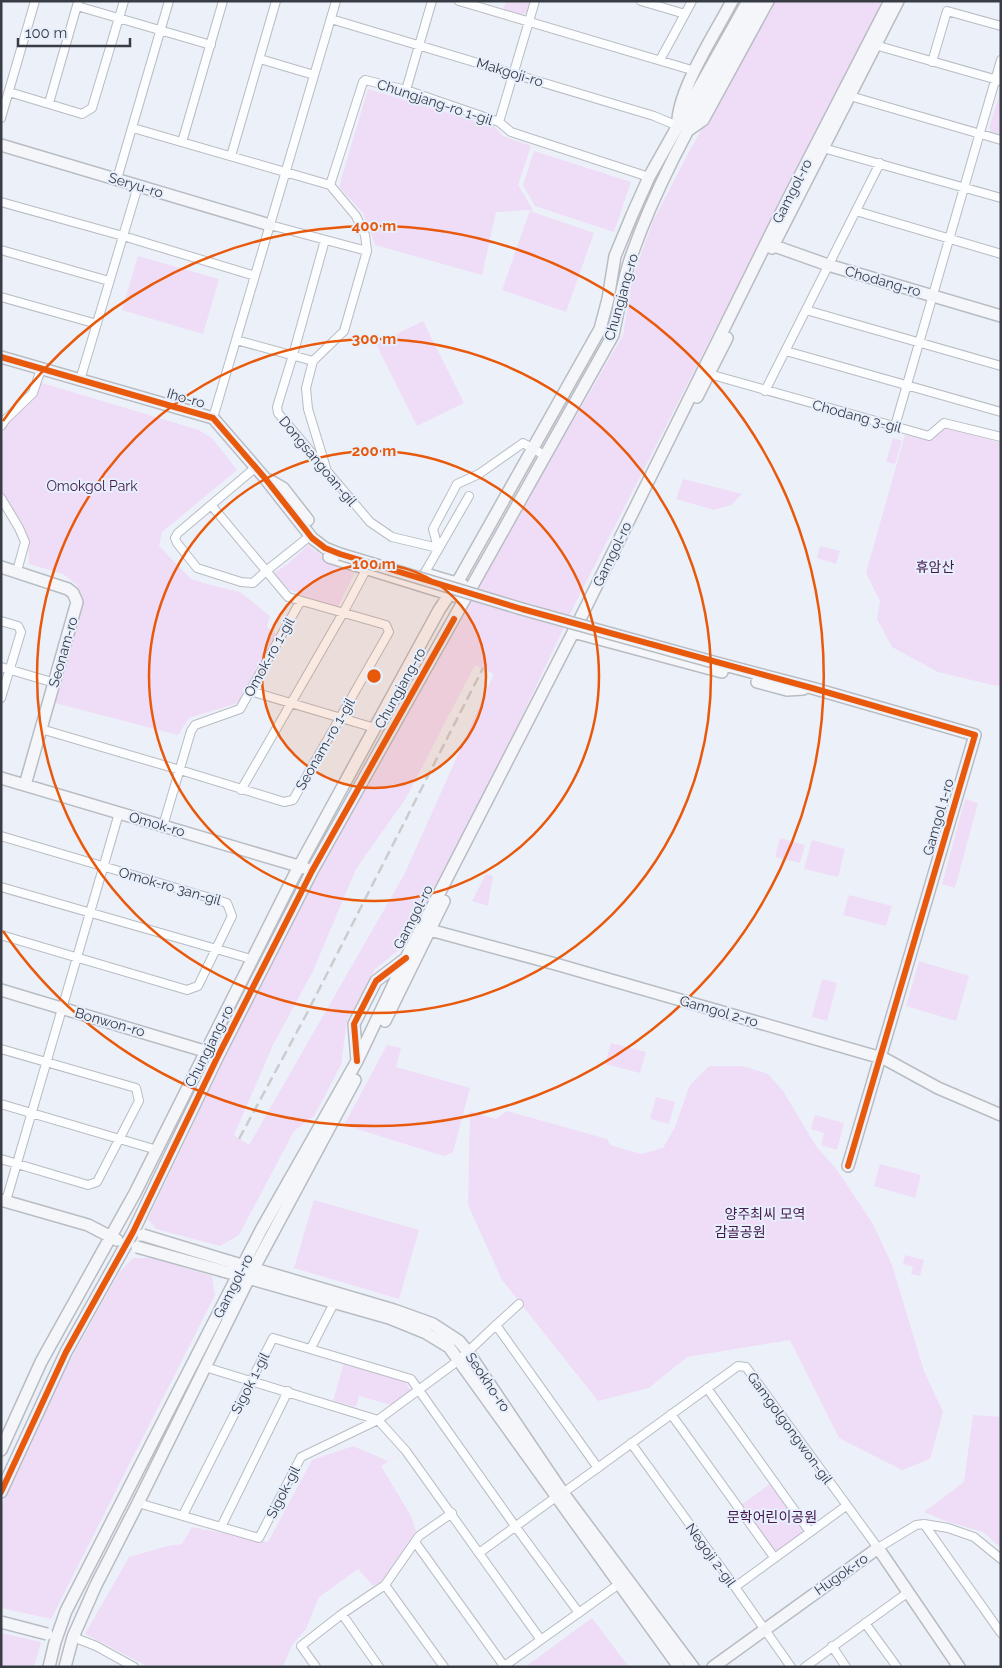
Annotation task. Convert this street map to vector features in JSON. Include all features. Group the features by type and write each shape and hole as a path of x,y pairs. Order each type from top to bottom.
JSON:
{"main road":[{"path":"732,1 695,71 679,107 682,128 703,120 768,1"},
{"name":"Chungjang-ro","path":"1,1492 66,1352 132,1245 218,1056 312,871 613,335 630,259 650,207 682,128 748,1"},
{"name":"Chungjang-ro","path":"1,1450 41,1362 114,1232 157,1150 299,866 439,610 600,330 615,256 649,176 682,128 759,1"},
{"name":"Gamgol-ro","path":"581,621 709,374 843,89 890,1"},
{"name":"Gamgol-ro","path":"48,1667 52,1634 246,1272 337,1114 769,245 823,148 898,1"},
{"name":"Seryu-ro","path":"1,145 270,225"},
{"name":"Chodang-ro","path":"769,245 828,265 1001,316"},
{"name":"Iho-ro","path":"1,357 213,418 264,476 312,538 325,548 532,612 713,662"},
{"path":"264,476 283,488 316,532 342,550 471,588"},
{"path":"264,476 269,492 305,540 317,551 333,559 464,599"},
{"name":"Seonam-ro","path":"1,567 68,589 74,593 77,602 25,785"},
{"path":"581,621 792,677 812,688"},
{"path":"575,633 787,690 812,688"},
{"name":"Gamgol-ro","path":"64,1667 73,1637 96,1585 205,1367 246,1272 261,1230 357,1061 406,958 575,633"},
{"name":"Gamgol 1-ro","path":"713,662 812,688 975,735 848,1166"},
{"name":"Omok-ro","path":"1,778 312,871"},
{"name":"Gamgol 2-ro","path":"430,930 559,965 881,1058 938,1088 1001,1115"},
{"path":"357,1061 354,1024 376,981 406,958"},
{"name":"Bonwon-ro","path":"1,990 206,1050 218,1056"},
{"name":"Seokho-ro","path":"3,1200 114,1232 138,1233 225,1266"},
{"name":"Seokho-ro","path":"114,1232 132,1245 225,1266 394,1310 433,1324 459,1341 619,1584 680,1667"},
{"name":"Seokho-ro","path":"246,1272 334,1302 390,1318 426,1333 449,1347 559,1495 693,1667"},
{"name":"Hugok-ro","path":"713,1667 878,1548 959,1667"},
{"path":"1,1622 73,1637"}],"street":[{"path":"2,113 35,1"},
{"path":"9,92 82,114 92,108 124,1"},
{"path":"117,179 169,1"},
{"path":"182,142 223,1"},
{"path":"231,156 276,1"},
{"path":"213,418 336,1"},
{"path":"406,90 432,1"},
{"path":"459,1 476,4 529,22 695,71"},
{"path":"499,122 535,1"},
{"path":"641,1 685,14"},
{"path":"660,60 692,1"},
{"path":"49,103 77,3 119,18 211,45"},
{"path":"932,62 947,11 1001,26"},
{"name":"Makgoji-ro","path":"331,19 420,44 654,116 682,128"},
{"path":"875,45 998,80"},
{"path":"260,60 314,75"},
{"path":"895,426 978,134 998,80 1001,60"},
{"name":"Chungjang-ro 1-gil","path":"330,185 363,82 366,80 406,90 499,122 511,132 649,176"},
{"path":"850,96 1001,140"},
{"path":"132,128 330,185 356,216 365,235 367,251 344,331 313,362 306,388 308,409 327,471"},
{"path":"823,148 1001,198"},
{"path":"765,391 880,163"},
{"path":"80,380 138,186"},
{"path":"1,202 255,276"},
{"path":"856,211 1001,254"},
{"path":"270,225 367,251"},
{"name":"Dongsangoan-gil","path":"325,240 294,356 277,407 278,413 370,522 392,536 438,548"},
{"path":"1,250 109,282"},
{"path":"1,297 96,324"},
{"path":"806,310 1001,366"},
{"path":"236,340 313,362"},
{"path":"786,351 1001,412"},
{"path":"3,421 33,393 41,369"},
{"name":"Chodang 3-gil","path":"709,374 929,436 944,423 1001,437"},
{"path":"438,548 432,529 457,484 479,474 523,444 546,456"},
{"path":"256,467 212,506 178,532 175,538 176,543 197,568 241,582 253,583 305,540"},
{"path":"424,574 470,496"},
{"path":"1,498 25,542 17,572"},
{"name":"Seonam-ro 1-gil","path":"41,730 284,802 293,800 389,632 386,626 288,597 212,506"},
{"path":"1,512 12,516"},
{"path":"241,790 367,568"},
{"name":"Omok-ro 1-gil","path":"163,826 191,731 195,726 240,709 300,602"},
{"path":"1,622 18,626 21,632 1,698"},
{"path":"1,667 55,682"},
{"path":"250,691 375,728"},
{"path":"3,1200 17,1164 45,1061 119,813"},
{"name":"Omok-ro 3an-gil","path":"1,836 228,903 232,916 198,986 187,990 1,935"},
{"path":"1,887 251,959"},
{"path":"1,1048 136,1088 139,1101 98,1182 88,1185 1,1159"},
{"path":"1,1104 157,1150"},
{"path":"311,1348 334,1302"},
{"name":"Sigok-gil","path":"138,1502 259,1538 301,1457 378,1420 459,1360 519,1304"},
{"path":"496,1325 598,1468"},
{"name":"Sigok 1-gil","path":"183,1515 273,1338 412,1379 515,1526 579,1613"},
{"name":"Gamgolgongwon-gil","path":"480,1553 738,1366 746,1367 878,1548"},
{"path":"205,1367 378,1420 406,1451 452,1513 541,1640"},
{"path":"707,1388 810,1532"},
{"path":"221,1527 288,1391"},
{"path":"671,1414 774,1557"},
{"name":"Negoji 2-gil","path":"630,1444 791,1667"},
{"path":"735,1587 846,1506"},
{"path":"316,1667 301,1646 342,1614 385,1585 419,1536 452,1513"},
{"path":"878,1548 916,1525 924,1524 948,1528 974,1537 1001,1559"},
{"path":"924,1524 1001,1633"},
{"path":"415,1542 503,1666 619,1584"},
{"path":"385,1585 441,1666"},
{"path":"804,1667 907,1593"},
{"path":"342,1614 380,1667"},
{"path":"865,1623 897,1667"},
{"path":"73,1637 96,1646 119,1663 134,1667"},
{"path":"832,1646 846,1667"}],"green space":[{"path":"506,1 531,1 527,12 523,15 503,10"},
{"path":"771,1 883,1 574,606 503,756 405,945 375,969 347,1021 341,1065 314,1116 294,1131 239,1235 220,1246 156,1229 148,1219 294,912 457,621 623,335 633,277 653,221 690,150 751,42","holes":["475,665 494,674 404,875 249,1145 234,1135 273,1045 313,971 356,869 406,798"]},
{"path":"368,89 495,127 503,136 531,146 518,185 533,210 530,211 594,233 566,312 502,290 530,210 496,212 482,275 375,245 363,213 339,187"},
{"path":"1001,90 1001,134 991,132 989,128"},
{"path":"534,151 631,182 614,232 535,206 523,185"},
{"path":"138,256 219,279 203,334 122,310"},
{"path":"423,321 464,403 417,426 376,344"},
{"name":"Omokgol Park","path":"42,383 199,430 213,439 237,470 162,532 159,546 191,579 240,592 270,616 267,627 278,636 238,703 189,718 178,735 55,703 83,598 76,584 63,574 29,564 28,541 1,492 1,452 5,423"},
{"name":"휴암산","path":"945,427 1001,443 1001,684 997,686 938,672 892,647 877,619 880,601 866,573 905,435 930,440"},
{"path":"893,438 902,441 895,464 886,462"},
{"path":"683,479 742,494 731,505 714,510 676,499"},
{"path":"308,545 331,561 356,570 338,607 316,602 288,589 274,573 289,563"},
{"path":"820,546 840,551 836,564 817,558"},
{"path":"965,799 978,803 955,888 942,884"},
{"path":"780,838 805,845 800,863 775,857"},
{"path":"812,840 845,849 838,877 804,869"},
{"path":"486,874 493,876 488,906 472,901"},
{"path":"849,895 892,906 886,926 843,915"},
{"path":"919,961 969,976 956,1021 906,1006"},
{"path":"822,979 837,983 827,1021 812,1017"},
{"path":"611,1043 646,1052 640,1073 605,1064"},
{"path":"387,1045 401,1048 396,1067 470,1088 453,1152 444,1156 344,1125"},
{"name":"감골공원","path":"709,1066 743,1066 768,1074 783,1091 816,1146 837,1170 873,1224 892,1265 924,1371 943,1412 930,1459 902,1470 839,1438 790,1340 687,1357 649,1388 598,1401 502,1280 468,1205 470,1111 496,1119 507,1111 607,1139 610,1145 641,1154 663,1148 675,1127 690,1085"},
{"path":"656,1097 675,1102 669,1124 650,1119"},
{"path":"815,1115 844,1123 837,1150 821,1145 824,1133 811,1129"},
{"path":"880,1164 921,1175 915,1198 874,1186"},
{"path":"314,1200 419,1230 399,1299 294,1268"},
{"path":"905,1255 924,1260 920,1276 911,1274 913,1267 903,1264"},
{"path":"133,1258 151,1258 212,1276 215,1295 51,1619 1,1608 1,1507 46,1404 119,1273"},
{"path":"344,1363 405,1382 412,1392 391,1405 359,1396 356,1407 333,1401"},
{"path":"973,1415 1001,1417 1001,1548 983,1532 945,1521 924,1512 964,1482"},
{"path":"353,1446 388,1461 406,1451 381,1466 411,1516 416,1531 383,1580 373,1586 358,1569 319,1597 306,1629 292,1645 283,1667 149,1667 85,1634 129,1557 182,1544 192,1527 268,1542 312,1460"},
{"name":"문학어린이공원","path":"771,1483 804,1528 803,1532 777,1551 774,1550 741,1505"},
{"path":"592,1618 629,1667 525,1667"},
{"path":"1,1633 41,1642 34,1667 1,1667"}],"railway":[{"path":"239,1139 306,1015 483,668"}],"cycle path":[{"path":"1,357 213,418 264,477 312,538 325,548 340,554 522,609 812,688 975,735 848,1166"},
{"path":"1,1492 66,1352 133,1232 218,1056 312,871 454,619"},
{"path":"357,1061 354,1024 376,981 406,958"}],"park label":[{"name":"양주최씨 모역","path":"765,1214"}]}
